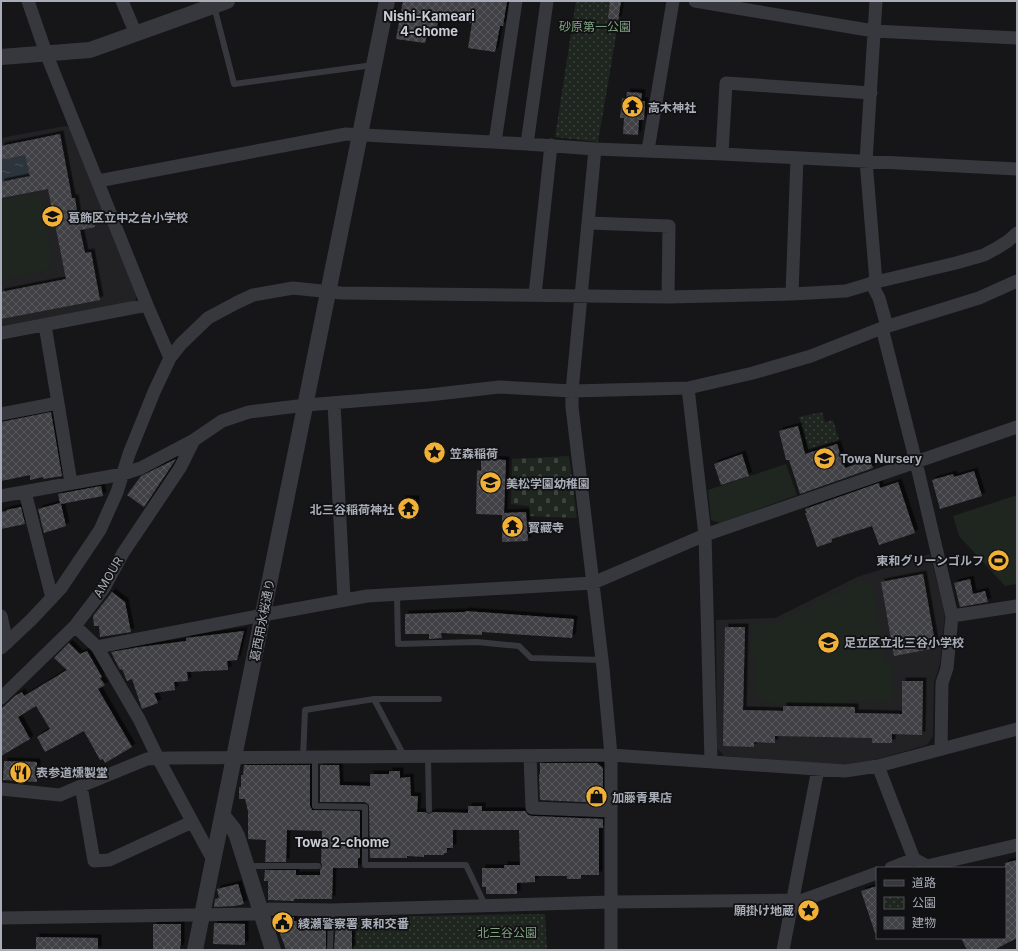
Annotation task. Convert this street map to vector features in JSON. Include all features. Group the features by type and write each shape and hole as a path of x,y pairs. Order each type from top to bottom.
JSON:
{"street":[{"path":"28,1 46,53 147,305 170,358"},
{"path":"122,1 136,34"},
{"name":"葛西用水桜通り","path":"195,950 387,1"},
{"path":"495,142 516,1"},
{"path":"527,144 547,1"},
{"path":"648,150 673,1"},
{"path":"695,1 874,31 1017,38"},
{"path":"876,1 866,161 873,283 879,298 952,616 947,668 942,683 941,749"},
{"path":"1,57 90,50 136,34 210,4"},
{"path":"722,154 726,83 871,93"},
{"path":"98,181 346,134 551,145 595,149 648,150 1017,169"},
{"path":"535,295 551,145"},
{"path":"595,149 572,391 573,415 602,660 611,756 611,950"},
{"path":"792,294 797,158"},
{"path":"589,223 669,226 668,297"},
{"path":"4,646 61,588 100,530 117,492 129,454 154,392 170,358 181,344 208,318 253,295 293,288 341,293 535,295 581,297 668,297 846,291 984,255 1008,241 1017,233"},
{"path":"1,496 123,474 141,468 194,440 222,421 249,412 306,405 429,395 499,387 572,391 688,388 753,373 811,356 885,327 979,298 1017,281"},
{"path":"1,333 147,305"},
{"path":"45,325 72,483"},
{"path":"688,388 705,535 711,761"},
{"path":"1,414 58,403"},
{"path":"334,403 344,600"},
{"path":"97,647 367,596 593,584 705,535 1017,427"},
{"name":"AMOUR","path":"1,698 76,626 104,588 123,553 180,468 194,440"},
{"path":"25,492 52,598"},
{"path":"952,616 1017,606"},
{"path":"1,616 4,646"},
{"path":"76,626 97,647 139,719 158,758 213,860"},
{"path":"1,789 60,795 147,759 158,758 234,759 611,756 711,761 845,771 878,766 1017,728"},
{"path":"530,756 532,808 611,811"},
{"path":"878,766 914,860"},
{"path":"783,950 818,769"},
{"path":"81,786 94,861 109,860 192,822"},
{"path":"223,816 238,836 273,950"},
{"path":"894,867 914,860 927,866 1017,845"},
{"path":"1,918 254,914 270,909 331,910 611,902 803,900 876,873"}],"lane":[{"path":"210,4 234,84 374,65"},
{"path":"397,595 398,644 491,643 519,646 531,658 602,660"},
{"path":"440,699 374,699 305,710 315,806 365,807 365,865 466,865 485,906"},
{"path":"374,699 404,757"},
{"path":"428,757 429,810"},
{"path":"247,866 318,866"},
{"path":"330,950 331,910"}],"shaded area":[{"name":"葛飾区立中之台小学校","path":"65,126 69,127 137,296 135,302 1,326 1,138"},
{"name":"足立区立北三谷小学校","path":"930,554 945,614 940,664 934,682 933,736 927,745 874,760 842,765 724,756 717,748 716,620 775,618 857,577"}],"green space":[{"name":"砂原第一公園","path":"576,1 622,1 598,142 555,137"},
{"path":"35,194 41,198 53,264 46,270 1,279 1,200"},
{"path":"822,412 825,422 833,420 839,440 808,449 799,417"},
{"path":"569,456 577,518 529,516 529,506 511,504 512,459"},
{"path":"786,464 797,495 720,523 711,520 708,490"},
{"name":"東和グリーンゴルフ","path":"1017,495 1017,584 1005,586 959,536 953,516"},
{"path":"860,581 871,582 886,663 894,664 893,702 851,700 851,704 771,703 770,701 755,700 756,655 751,654 752,625 773,624"},
{"name":"北三谷公園","path":"545,914 547,950 354,950 353,917"}],"water":[{"path":"25,155 30,176 1,182 1,160"}],"building":[{"path":"403,1 507,1 503,26 500,26 495,52 468,48 472,23 439,17 436,32 428,31 425,43 396,39"},
{"path":"610,1 621,1 618,20 608,19"},
{"name":"高木神社","path":"627,92 642,93 641,101 645,101 644,120 639,120 638,135 623,134 624,118 620,118 622,98 626,99"},
{"path":"60,134 72,198 75,198 78,218 93,215 95,227 80,230 85,253 91,252 100,300 1,319 1,292 66,279 48,189 1,198 1,182 30,176 25,155 1,160 1,146"},
{"path":"51,412 62,476 43,479 43,477 30,480 30,475 1,481 1,422"},
{"path":"798,426 805,454 837,444 845,468 870,459 873,468 800,494 789,460 786,460 779,431"},
{"path":"742,454 749,476 721,485 714,464"},
{"path":"176,459 144,507 127,495 141,476"},
{"path":"481,459 506,460 504,513 526,512 528,541 502,542 502,515 476,514 477,470 481,471"},
{"path":"974,471 982,496 940,509 932,480 953,474 954,477"},
{"path":"898,482 915,533 879,545 872,526 832,539 832,542 817,547 805,513 807,513 805,509 879,483 880,488"},
{"path":"101,486 103,496 61,504 66,526 44,533 38,509 60,503 58,494"},
{"path":"402,499 416,499 415,519 401,519"},
{"path":"21,507 25,524 1,529 1,512"},
{"path":"923,574 936,648 894,656 881,582"},
{"path":"970,579 973,594 985,591 988,602 960,607 954,583"},
{"path":"112,592 125,602 131,632 100,637 99,626 94,626 93,616"},
{"path":"465,611 574,619 572,638 482,632 482,635 441,633 442,638 429,639 429,634 405,634 405,614"},
{"path":"725,627 745,627 743,710 783,711 783,706 855,707 855,713 902,714 902,681 923,681 922,735 892,734 892,743 872,743 872,738 775,736 775,743 754,742 754,747 723,746"},
{"path":"244,631 237,660 227,661 228,670 187,672 188,681 174,682 175,690 154,693 158,703 142,709 132,679 127,681 122,669 120,670 111,652 186,641 186,638"},
{"path":"69,643 80,654 87,651 105,685 98,689 132,747 105,763 103,759 100,760 84,731 45,752 37,737 50,729 36,706 18,717 30,739 1,756 1,709 15,696 22,692 24,696 67,670 54,658"},
{"path":"4,761 37,762 37,782 3,780"},
{"path":"540,763 597,763 603,768 603,803 540,800"},
{"path":"244,765 310,765 310,806 312,810 360,811 360,858 358,858 358,868 333,868 332,899 294,899 294,901 268,900 268,881 264,881 265,870 296,870 296,875 320,875 322,866 322,831 287,830 286,862 265,862 266,840 248,839 248,811 245,799 239,799 239,787 241,787 241,775 243,775"},
{"path":"320,765 339,765 340,785 370,786 370,774 389,774 389,771 400,771 400,778 410,777 411,796 418,796 417,812 425,812 429,814 433,812 468,813 468,806 482,806 482,811 525,811 528,815 532,816 603,819 603,828 599,828 599,875 581,875 581,879 567,879 567,876 535,876 535,882 517,883 517,894 486,894 486,887 482,887 482,868 504,868 504,865 520,865 519,830 453,830 453,848 447,848 447,853 444,853 444,855 424,855 424,857 407,856 407,858 370,858 369,805 365,802 320,802"},
{"path":"1017,860 1017,938 994,950 967,950 962,939 1006,939 1005,863"},
{"path":"238,884 244,904 214,907 215,899 219,898 217,889"},
{"path":"876,886 875,933 861,891"},
{"path":"277,917 294,917 294,921 326,922 326,950 286,950 276,923"},
{"path":"336,921 352,922 352,950 334,950"},
{"path":"214,923 245,924 245,945 213,944"},
{"path":"153,924 181,924 180,949 153,949"},
{"path":"36,937 98,938 98,950 36,950"}],"place":[{"name":"高木神社","path":"633,107"},
{"name":"葛飾区立中之台小学校","path":"53,217"},
{"name":"笠森稲荷","path":"435,453"},
{"name":"Towa Nursery","path":"825,458"},
{"name":"美松学園幼稚園","path":"490,483"},
{"name":"北三谷稲荷神社","path":"409,509"},
{"name":"寳藏寺","path":"513,527"},
{"name":"東和グリーンゴルフ","path":"999,560"},
{"name":"足立区立北三谷小学校","path":"829,642"},
{"name":"表参道燻製堂","path":"20,772"},
{"name":"加藤青果店","path":"596,797"},
{"name":"願掛け地蔵","path":"809,910"},
{"name":"綾瀬警察署 東和交番","path":"282,923"}],"district":[{"name":"Nishi-Kameari 4-chome","path":"429,24"},
{"name":"Towa 2-chome","path":"342,842"}]}
